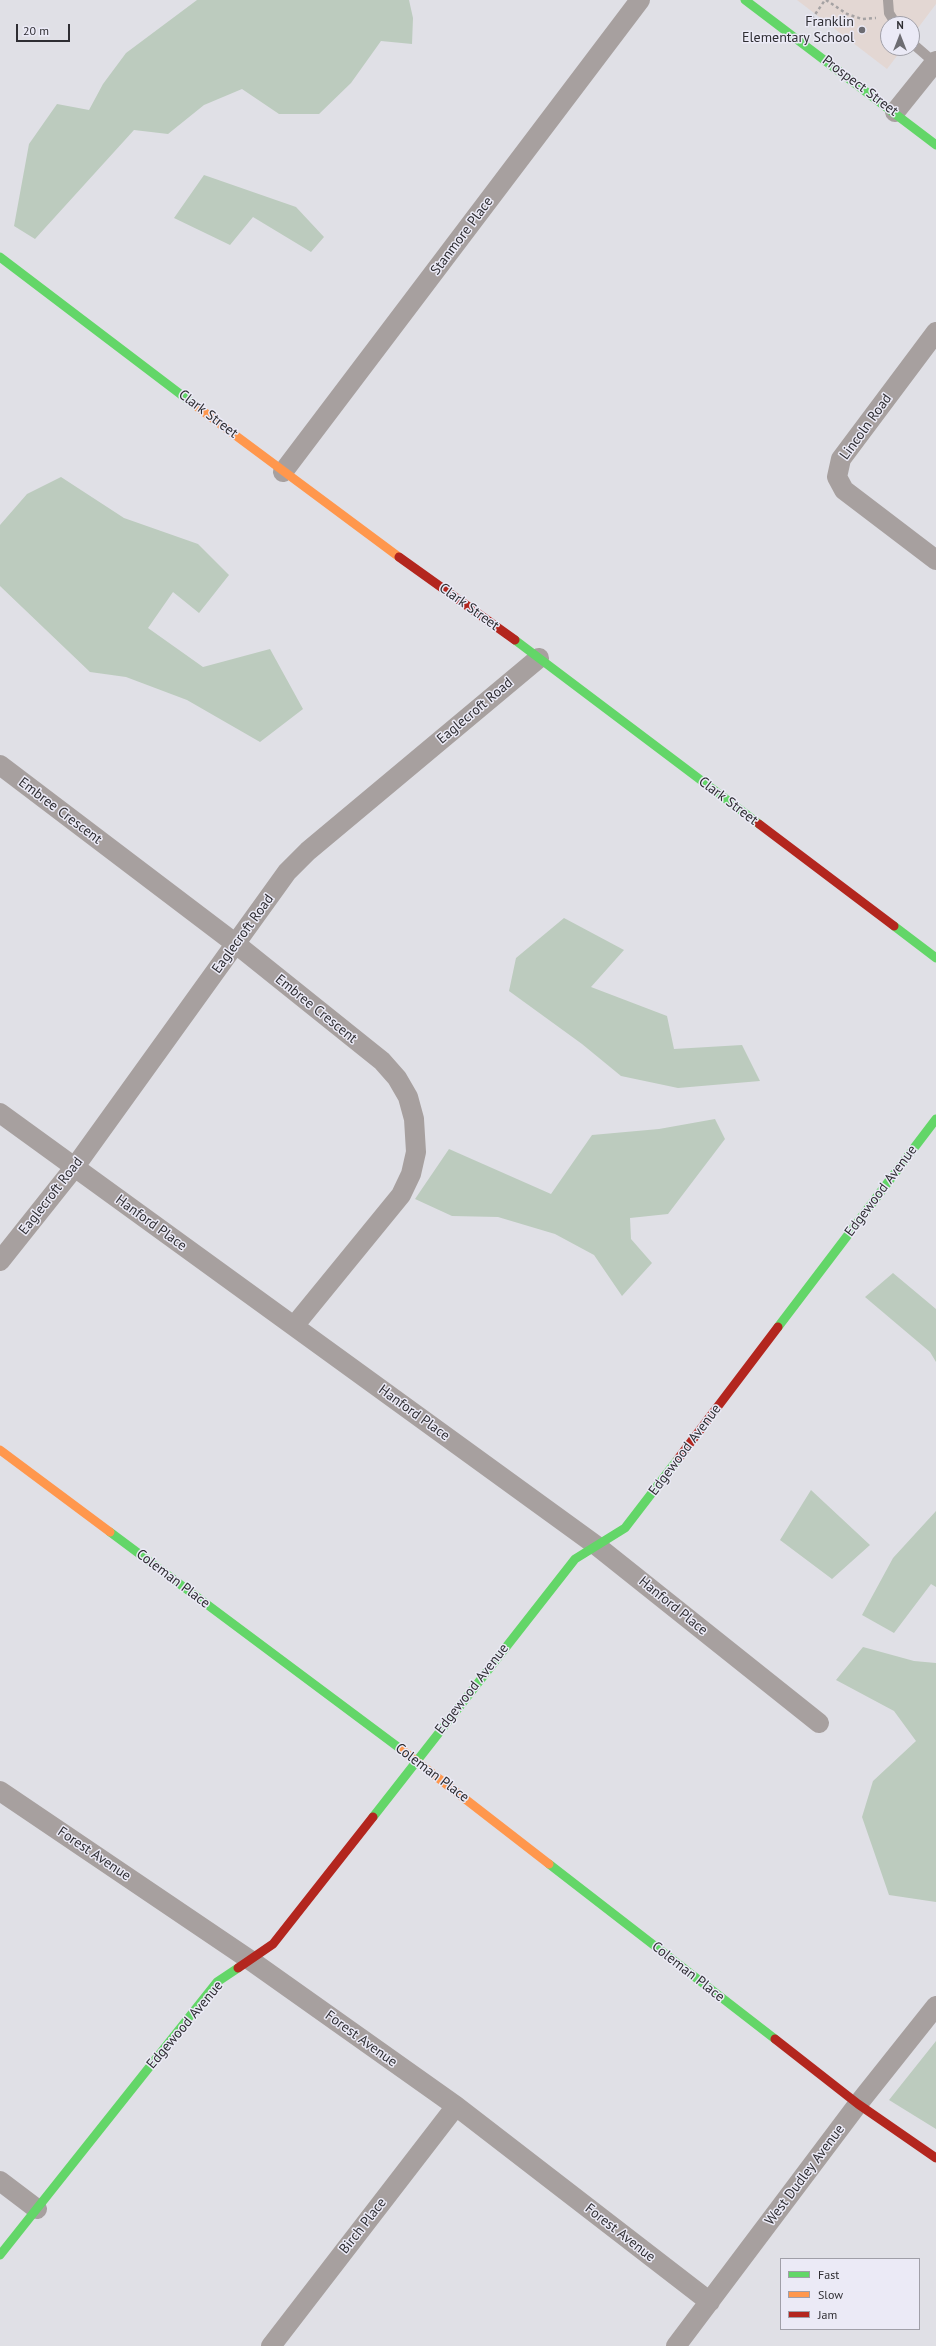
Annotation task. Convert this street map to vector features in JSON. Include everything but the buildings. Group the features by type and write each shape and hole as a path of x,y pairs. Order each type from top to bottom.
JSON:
{"street":[{"name":"Stanmore Place","path":"283,472 640,0"},
{"name":"Prospect Street","path":"745,0 895,112 936,145"},
{"path":"895,112 935,62"},
{"name":"Clark Street","path":"0,257 283,472 539,658 936,957"},
{"name":"Lincoln Road","path":"936,332 841,459 837,477 844,490 936,560"},
{"name":"Eaglecroft Road","path":"0,1261 74,1168 287,872 308,851 539,658"},
{"name":"Embree Crescent","path":"0,765 236,944 382,1061 401,1084 408,1097 414,1119 416,1152 411,1174 402,1195 294,1326"},
{"name":"Hanford Place","path":"0,1114 597,1546 819,1723"},
{"name":"Edgewood Avenue","path":"0,2255 217,1982 273,1944 575,1559 625,1528 936,1118"},
{"name":"Coleman Place","path":"0,1450 416,1760 858,2104 936,2158"},
{"name":"Forest Avenue","path":"0,1791 250,1960 456,2106 710,2302"},
{"name":"West Dudley Avenue","path":"676,2346 858,2104 936,2006"},
{"name":"Birch Place","path":"271,2346 456,2106"},
{"path":"0,2181 37,2209"}],"lane":[{"path":"888,0 892,16"},
{"path":"920,50 935,62"}],"path":[{"path":"812,19 825,0 847,14 862,19 880,18"}],"shaded area":[{"name":"Franklin Elementary School","path":"797,0 936,0 936,4 920,25 920,16 880,16 880,56 897,56 887,69"}],"green space":[{"path":"197,0 409,0 413,18 412,44 381,41 351,83 319,114 279,114 242,89 204,105 168,134 134,130 35,239 14,226 29,144 57,104 89,110 103,84 126,53"},
{"path":"204,175 296,207 324,237 311,252 253,217 230,245 174,218"},
{"path":"61,477 124,518 198,544 229,575 199,613 173,592 148,628 203,667 270,649 303,709 260,742 187,700 126,677 90,672 0,586 0,525 27,494"},
{"path":"564,918 624,950 591,987 667,1016 674,1049 742,1045 760,1081 678,1088 621,1076 582,1044 509,991 516,958"},
{"path":"715,1119 725,1139 668,1214 630,1218 631,1239 652,1263 622,1296 594,1255 555,1234 498,1217 452,1216 415,1199 449,1149 551,1194 592,1135 659,1129"},
{"path":"893,1273 936,1309 936,1362 930,1352 865,1297"},
{"path":"811,1490 870,1545 832,1579 780,1540"},
{"path":"936,1511 936,1587 931,1584 894,1633 862,1615 893,1558"},
{"path":"863,1647 914,1661 936,1663 936,1902 889,1895 862,1817 873,1781 916,1741 894,1711 836,1680"},
{"path":"936,2041 936,2129 889,2100"}],"traffic: fast":[{"path":"745,0 936,145"},
{"path":"0,257 196,406"},
{"path":"515,640 759,824"},
{"path":"894,926 936,958"},
{"path":"778,1327 936,1119"},
{"path":"373,1817 575,1559 625,1528 678,1459"},
{"path":"110,1532 402,1750"},
{"path":"549,1864 775,2039"},
{"path":"0,2255 217,1982 238,1968"}],"traffic: slow":[{"path":"196,406 399,557"},
{"path":"0,1450 110,1532"},
{"path":"402,1750 549,1864"}],"traffic: jam":[{"path":"399,557 515,640"},
{"path":"759,824 894,926"},
{"path":"678,1459 778,1327"},
{"path":"238,1968 273,1944 373,1817"},
{"path":"775,2039 858,2104 936,2158"}],"place":[{"name":"Franklin Elementary School","path":"862,30"}]}
